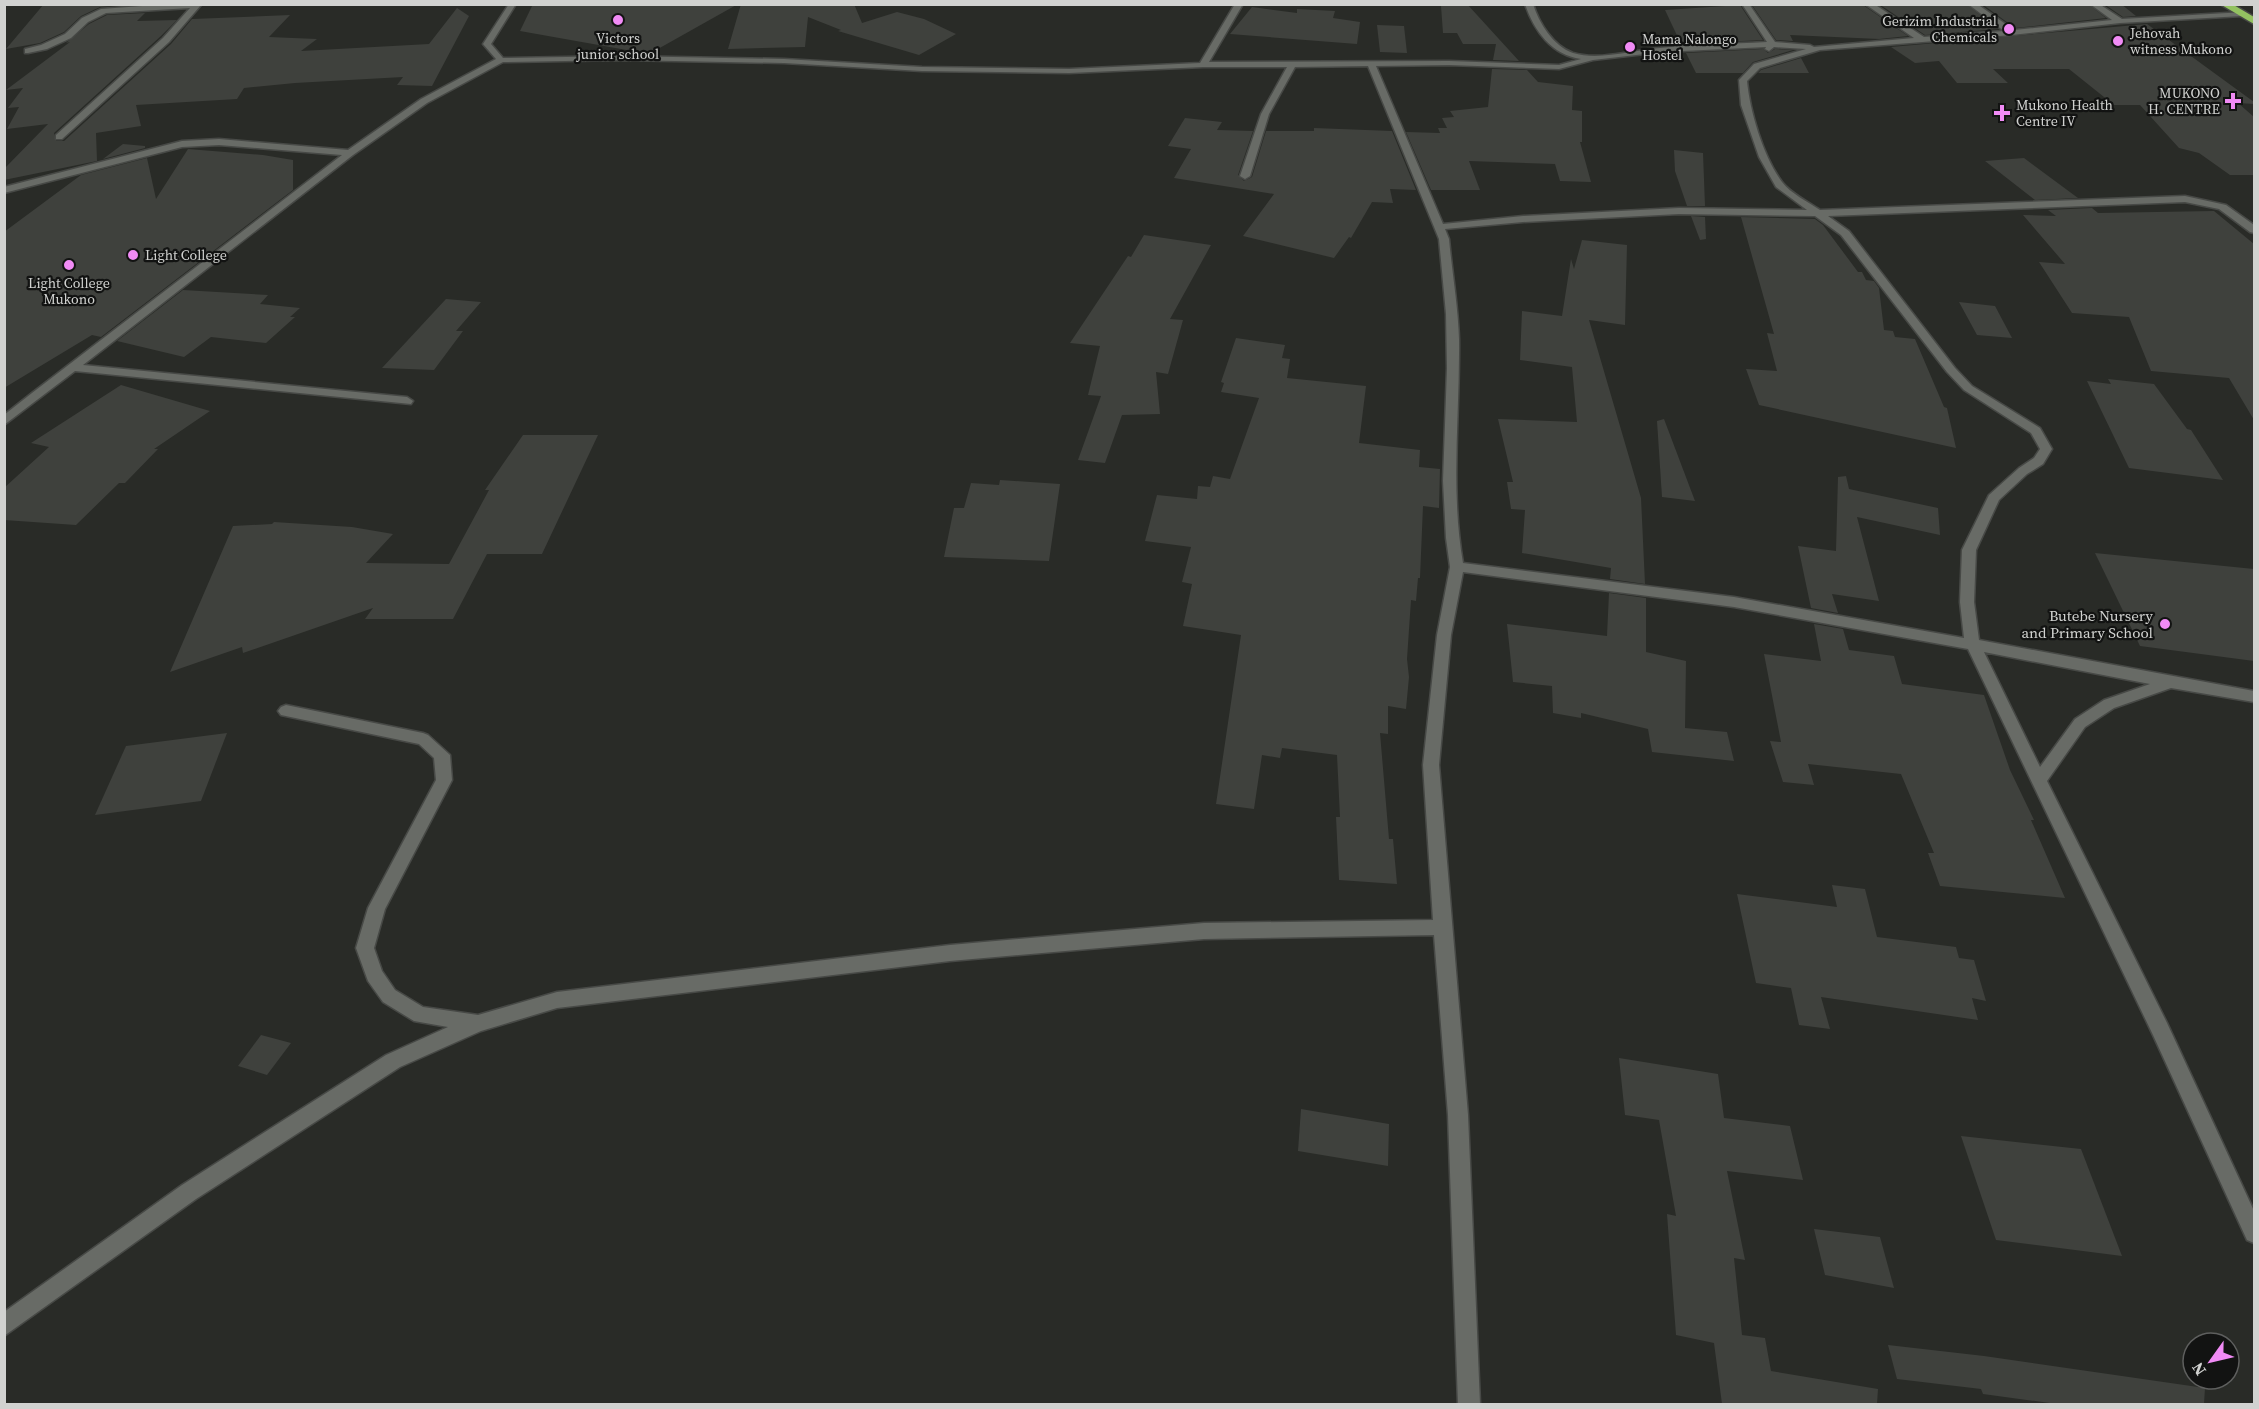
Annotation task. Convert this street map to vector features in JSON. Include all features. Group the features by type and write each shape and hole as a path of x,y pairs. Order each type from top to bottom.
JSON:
{"highway":[{"path":"2224,4 2254,21"}],"street":[{"path":"28,51 44,47 68,36 85,20 104,11 197,4 166,40 59,136"},
{"path":"501,60 487,44 513,4"},
{"path":"1203,65 1239,4"},
{"path":"1529,4 1534,18 1555,47 1570,55 1593,58"},
{"path":"1745,4 1772,44"},
{"path":"1868,4 1922,40"},
{"path":"1971,4 2012,33"},
{"path":"2093,4 2120,21"},
{"path":"4,421 350,153 424,100 501,60 623,58 784,61 922,69 1047,71 1292,64 1508,64 1558,67 1593,58 1662,50 1772,44 1819,48 2012,33 2120,21 2242,14"},
{"path":"1772,44 1757,66 1743,80 1745,105 1764,157 1779,185 1821,213 1845,233 1951,370 1968,388 2036,431 2046,449 2039,461 2023,471 1994,498 1969,550 1967,602 1972,643 2165,1040 2254,1233"},
{"path":"1757,66 1819,48"},
{"path":"1245,176 1265,114 1292,64"},
{"path":"1371,64 1444,239 1453,339 1449,428 1450,532 1457,567 1444,635 1431,765 1458,1115 1469,1404"},
{"path":"4,190 182,144 219,142 350,153"},
{"path":"1439,227 1523,219 1679,211 1821,213 2185,199 2225,206 2254,230"},
{"path":"72,367 407,400"},
{"path":"1457,567 1623,587 1824,617 1972,643 2168,683 2254,696"},
{"path":"2039,781 2080,723 2109,704 2168,683"},
{"path":"286,711 423,740 442,755 444,780 377,908 365,948 374,975 389,996 420,1015 478,1023"},
{"path":"4,1325 189,1192 383,1067 478,1023 557,1000 950,953 1204,931 1377,927 1443,928"}],"building":[{"path":"44,4 132,4 100,7 81,16 64,32 40,43 6,49"},
{"name":"Victors junior school","path":"533,4 738,4 649,54 520,31"},
{"path":"741,4 854,4 862,23 897,12 924,19 956,34 919,55 838,31 841,30 808,17 805,47 728,49"},
{"path":"1443,4 1467,4 1519,61 1493,60 1496,44 1463,44 1457,33 1443,33 1441,6"},
{"path":"1813,4 1815,6 1863,5 1908,36 1879,39 1790,35 1793,41 1776,40 1752,5"},
{"path":"1879,4 1966,4 1998,29 1925,35"},
{"path":"1982,4 2088,4 2106,18 2015,28"},
{"path":"2104,4 2121,4 2136,16 2123,17"},
{"path":"1740,5 1763,40 1681,44 1665,10"},
{"path":"1252,7 1297,13 1297,9 1335,11 1333,18 1360,22 1357,44 1230,34"},
{"path":"457,8 469,16 432,86 397,85 403,77 295,83 244,88 237,99 136,105 141,126 96,133 97,161 4,180 4,169 48,124 7,129 19,107 8,108 23,88 6,90 70,42 66,43 89,24 107,15 145,13 137,21 177,20 54,133 56,141 64,141 171,44 192,19 290,15 269,37 317,39 301,51 429,44"},
{"path":"2147,24 2254,102 2254,104 2238,103 2254,117 2254,175 2230,175 2199,153 2179,148 2140,105 2114,105 2069,69 1993,69 2008,83 1957,83 1939,61 1915,63 1891,47"},
{"path":"1377,25 1404,26 1407,53 1380,52"},
{"path":"1763,49 1768,53 1775,49 1793,50 1753,62 1743,73 1696,73 1686,53"},
{"path":"1801,58 1809,73 1758,73 1761,70"},
{"path":"1492,69 1527,70 1538,82 1573,86 1572,110 1582,111 1582,142 1580,142 1591,182 1560,181 1555,164 1469,161 1480,190 1431,190 1406,132 1440,133 1438,128 1447,128 1442,118 1454,117 1450,111 1488,107"},
{"path":"1185,118 1222,122 1217,130 1253,131 1238,175 1244,181 1252,177 1266,131 1314,131 1314,128 1392,131 1416,190 1390,189 1393,203 1372,202 1351,238 1349,237 1334,258 1243,236 1274,194 1174,178 1191,149 1168,146"},
{"path":"123,144 145,146 145,148 103,159"},
{"name":"Light College Mukono","path":"188,149 263,155 293,160 293,190 101,337 92,335 4,388 4,232 81,175 147,158 156,199"},
{"path":"1674,150 1703,153 1705,206 1687,206 1675,171"},
{"path":"2024,158 2078,198 2035,200 1985,161"},
{"path":"2092,208 2098,213 2214,211 2254,244 2254,420 2229,378 2151,371 2129,317 2072,313 2039,262 2065,264 2023,215 2056,216 2048,210"},
{"path":"1691,216 1705,217 1706,239 1700,240"},
{"path":"1741,217 1815,219 1823,225 1858,272 1862,272 1866,280 1874,281 1879,288 1884,330 1893,331 1895,337 1915,339 1944,407 1947,408 1956,448 1759,405 1746,369 1777,371 1767,333 1774,334"},
{"path":"1144,235 1211,245 1170,319 1183,320 1168,374 1156,372 1160,414 1122,415 1105,463 1078,460 1101,396 1088,395 1100,346 1070,343"},
{"path":"1582,240 1627,245 1625,325 1589,320 1641,498 1645,584 1610,579 1611,568 1522,553 1525,510 1511,509 1507,482 1513,482 1498,419 1577,422 1572,367 1520,360 1522,311 1562,316 1571,259 1574,269"},
{"path":"183,290 268,295 260,304 300,308 290,317 295,317 266,343 211,337 184,357 117,341"},
{"path":"446,299 481,302 456,331 463,331 434,370 382,368"},
{"path":"1959,302 1995,306 2012,338 1977,335"},
{"path":"1236,338 1285,345 1282,358 1290,359 1287,378 1366,386 1359,443 1420,450 1419,467 1440,469 1439,508 1423,506 1420,578 1418,578 1416,601 1411,600 1406,709 1388,706 1388,734 1380,733 1389,839 1393,839 1397,884 1339,880 1336,817 1340,817 1337,755 1282,748 1280,758 1262,755 1254,809 1216,804 1241,635 1183,626 1192,584 1182,582 1191,547 1145,541 1157,495 1197,499 1198,486 1210,487 1213,476 1230,479 1259,398 1221,392 1224,383 1221,382"},
{"path":"2108,379 2154,384 2187,429 2191,430 2223,480 2129,468 2087,381 2111,384"},
{"path":"121,385 210,411 154,449 158,449 125,483 119,483 76,525 4,520 4,488 49,447 31,443"},
{"path":"1664,419 1695,501 1662,497 1657,421"},
{"path":"523,435 598,435 542,554 487,554 453,619 365,619 373,608 243,653 242,647 170,672 233,526 274,522 352,527 393,534 366,563 449,564 489,490 485,490"},
{"path":"1846,476 1849,489 1938,508 1940,535 1857,517 1879,601 1832,594 1838,613 1811,608 1798,546 1836,551 1838,477"},
{"path":"1000,480 1060,484 1049,561 944,557 954,508 964,508 971,483 999,485"},
{"path":"2095,553 2254,569 2254,661 2140,646"},
{"path":"1609,593 1646,598 1646,652 1686,661 1685,728 1727,732 1734,761 1652,752 1648,729 1581,713 1581,718 1553,713 1552,686 1513,682 1507,624 1607,636"},
{"path":"1814,624 1843,629 1849,650 1894,656 1902,684 1984,695 2010,770 2034,820 2031,820 2065,898 1940,886 1928,853 1934,853 1901,774 1808,764 1814,785 1783,782 1770,741 1781,742 1764,654 1821,661"},
{"path":"227,733 201,801 95,815 126,746"},
{"path":"1832,885 1865,889 1877,937 1956,947 1959,958 1974,960 1986,1001 1972,998 1978,1020 1821,997 1830,1029 1799,1025 1791,988 1756,983 1737,894 1837,907"},
{"path":"261,1035 291,1043 267,1075 238,1066"},
{"path":"1619,1058 1718,1074 1724,1118 1790,1126 1803,1180 1727,1171 1745,1260 1734,1258 1742,1335 1765,1338 1771,1371 1878,1389 1877,1404 1722,1404 1714,1343 1676,1335 1667,1214 1676,1216 1659,1120 1625,1115"},
{"path":"1301,1109 1389,1124 1388,1166 1298,1151"},
{"path":"1961,1136 2081,1149 2122,1256 1996,1240"},
{"path":"1814,1229 1880,1237 1894,1288 1825,1275"},
{"path":"1888,1345 1984,1356 2181,1385 2181,1391 2205,1391 2204,1404 2057,1404 1983,1394 1981,1389 1897,1379"}],"place":[{"name":"Victors junior school","path":"618,20"},
{"name":"Gerizim Industrial Chemicals","path":"2009,29"},
{"name":"Jehovah witness Mukono","path":"2118,41"},
{"name":"Mama Nalongo Hostel","path":"1630,47"},
{"name":"MUKONO H. CENTRE","path":"2233,101"},
{"name":"Mukono Health Centre IV","path":"2002,113"},
{"name":"Light College","path":"133,255"},
{"name":"Light College Mukono","path":"69,265"},
{"name":"Butebe Nursery and Primary School","path":"2165,624"}]}
